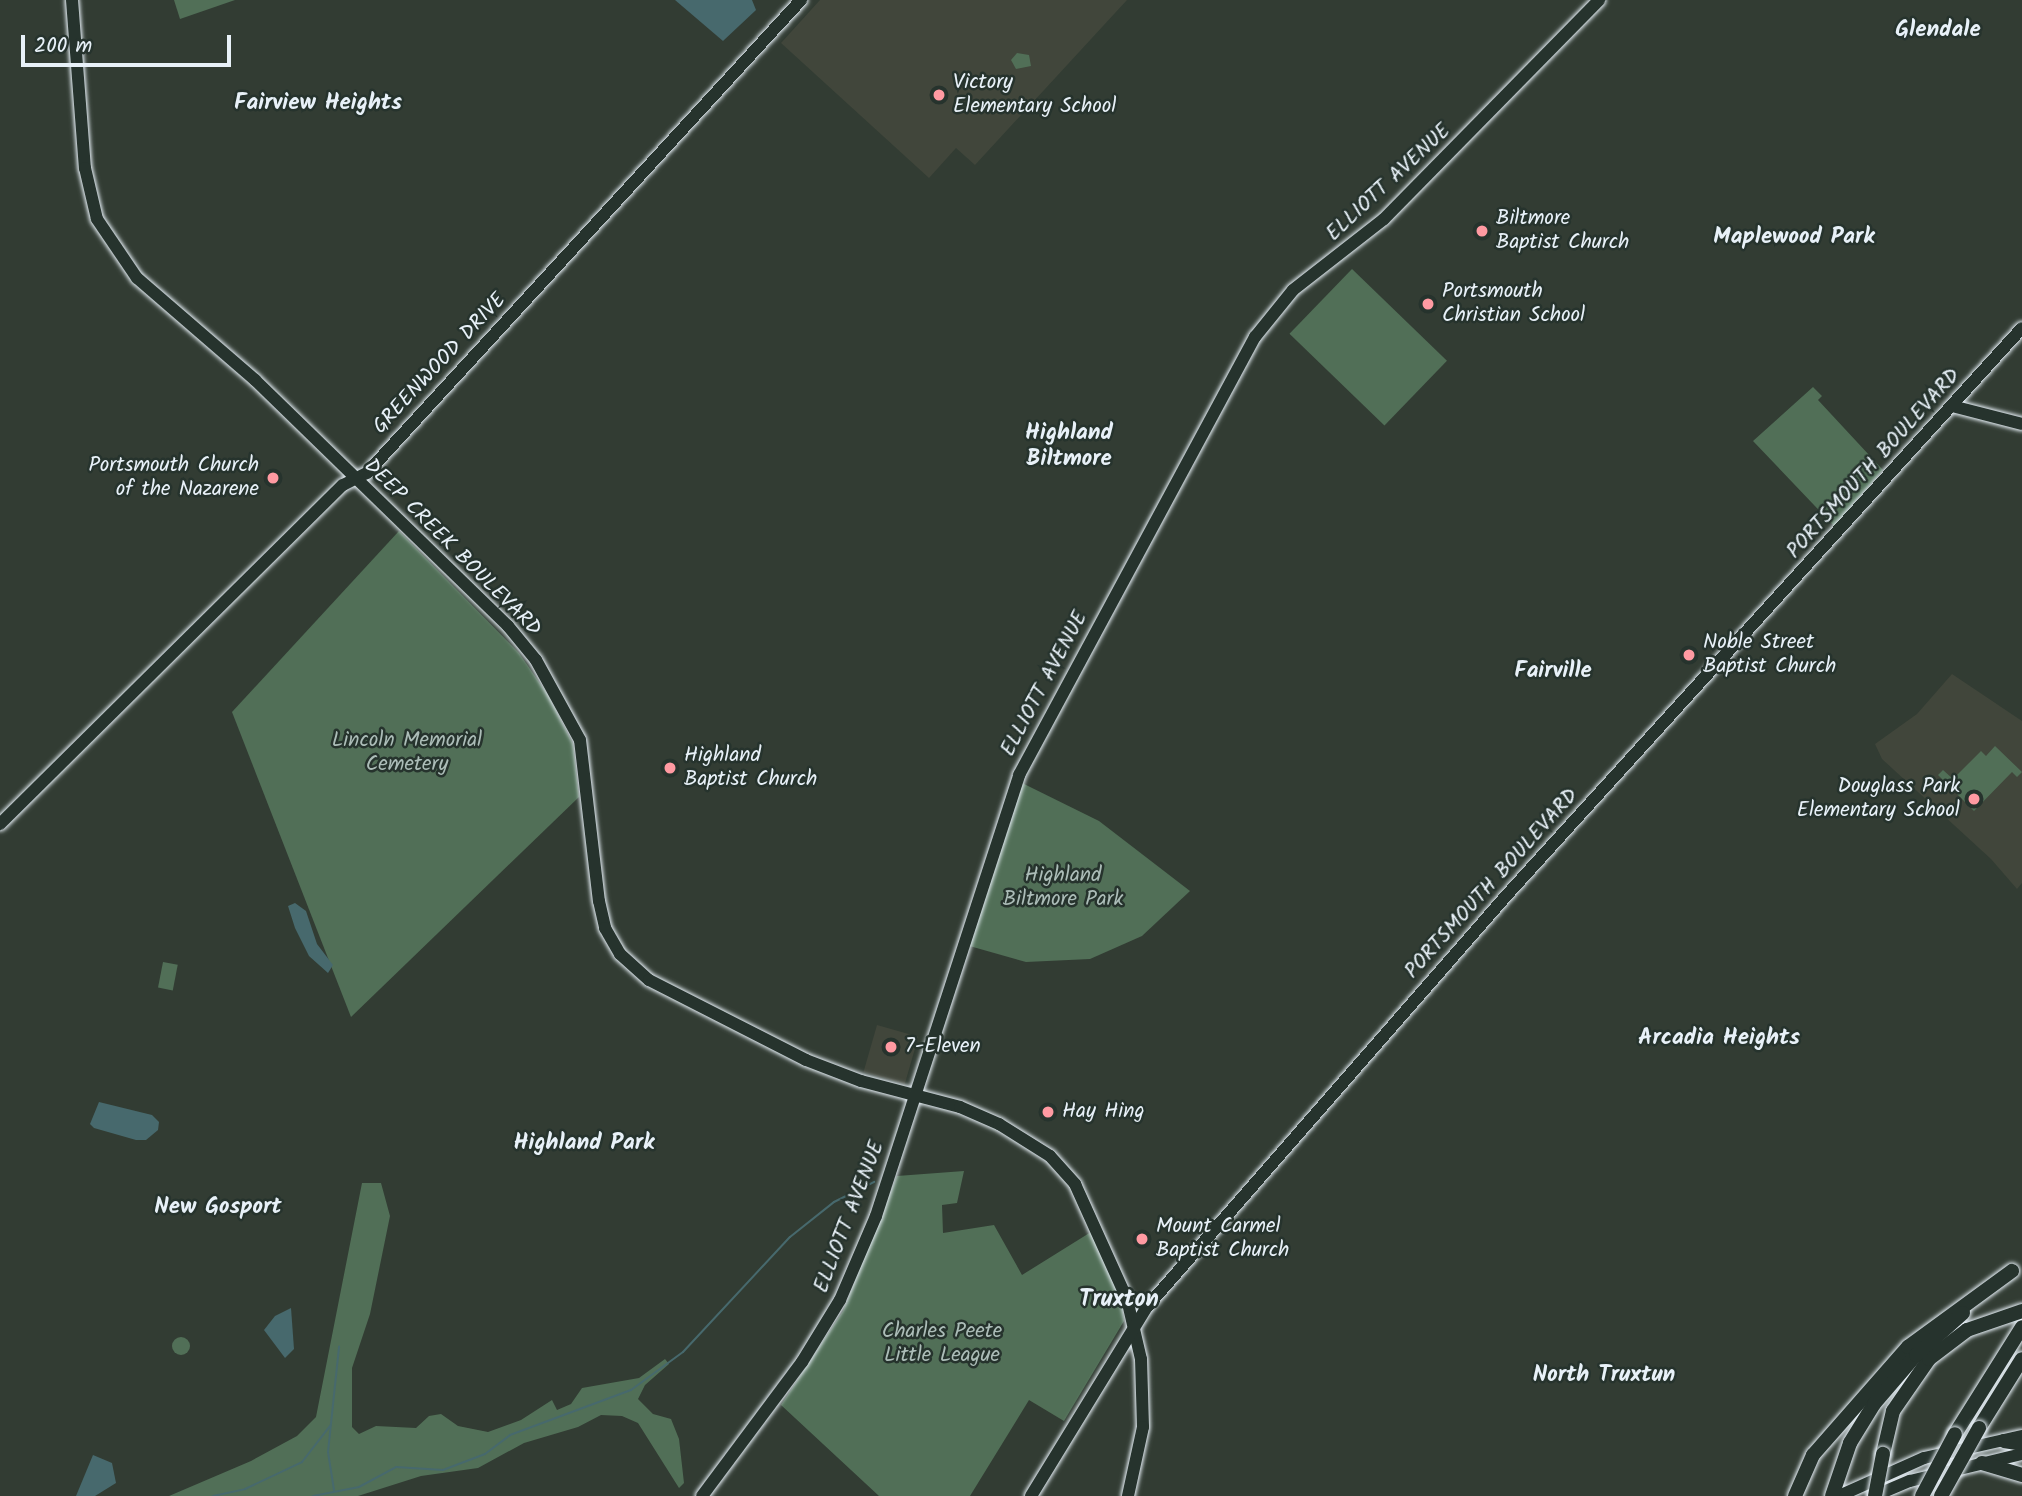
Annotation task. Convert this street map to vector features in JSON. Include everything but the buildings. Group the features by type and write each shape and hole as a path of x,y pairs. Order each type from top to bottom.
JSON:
{"highway":[{"path":"1832,1496 1844,1457 1860,1424 1895,1377 2017,1266"},
{"path":"1795,1496 1818,1448 1908,1347 1936,1322 2017,1266"},
{"path":"1875,1496 1882,1454 1899,1399 1929,1359 1966,1330 2022,1311"},
{"path":"1922,1496 1955,1434 2019,1331"},
{"path":"1941,1496 2022,1359"},
{"path":"2004,1441 2022,1444"},
{"path":"1982,1463 2022,1475"}],"street":[{"name":"DEEP CREEK BOULEVARD","path":"72,0 85,168 97,219 137,278 255,380 508,626 567,710 580,740 588,776 602,918 628,964 649,980 806,1060 977,1114 1035,1144 1056,1161 1083,1198 1134,1324 1145,1407 1128,1496"},
{"name":"GREENWOOD DRIVE","path":"0,824 343,485 366,472 801,0"},
{"name":"ELLIOTT AVENUE","path":"702,1496 802,1362 840,1300 876,1216 993,844 1019,775 1255,337 1293,290 1384,219 1599,0"},
{"name":"PORTSMOUTH BOULEVARD","path":"1031,1496 1134,1324 1506,896 2022,328"},
{"path":"1952,406 2022,424"},
{"path":"1839,1496 1915,1461 2022,1436"},
{"path":"1875,1496 1910,1481 2022,1454"}],"shaded area":[{"name":"Victory Elementary School","path":"820,0 1127,0 975,165 956,148 929,178 781,43"},
{"name":"Douglass Park Elementary School","path":"1952,674 2022,721 2022,883 2017,889 1991,859 1882,759 1875,744 1917,714"},
{"path":"877,1025 918,1037 905,1084 863,1072"}],"green space":[{"path":"174,0 235,0 180,19"},
{"path":"1017,53 1029,55 1031,66 1016,69 1011,60"},
{"path":"1352,269 1447,361 1384,425 1289,334"},
{"path":"1813,387 1822,396 1818,400 1883,470 1834,526 1753,441"},
{"name":"Lincoln Memorial Cemetery","path":"399,531 519,653 548,695 573,744 579,797 351,1017 232,712"},
{"path":"1995,746 2022,772 2017,777 2012,772 1974,811 1938,775 1943,770 1953,779 1981,751 1986,756"},
{"name":"Highland Biltmore Park","path":"1020,782 1099,821 1190,891 1142,936 1090,959 1026,962 966,945"},
{"path":"163,962 178,965 173,990 158,988"},
{"name":"Charles Peete Little League","path":"964,1171 957,1203 942,1205 943,1233 994,1225 1022,1275 1091,1232 1122,1303 1124,1321 1064,1421 1029,1400 970,1496 879,1496 781,1405 843,1311 897,1176"},
{"path":"362,1183 381,1183 390,1216 370,1314 352,1368 352,1427 359,1434 376,1426 416,1428 429,1416 441,1414 458,1426 488,1432 521,1420 552,1400 557,1410 571,1404 582,1388 639,1378 665,1359 669,1364 645,1385 638,1399 653,1414 671,1419 679,1439 684,1483 679,1488 638,1423 622,1416 601,1415 578,1427 524,1443 478,1468 421,1476 358,1496 169,1496 251,1461 297,1436 316,1417"},
{"path":"177,1337 185,1337 190,1346 188,1353 177,1355 172,1350 172,1342"}],"water":[{"path":"675,0 752,0 756,10 723,41"},
{"path":"295,903 306,911 317,944 333,965 328,973 309,956 295,928 288,906"},
{"path":"99,1102 152,1115 159,1122 158,1130 146,1140 136,1140 94,1128 90,1124"},
{"path":"291,1308 294,1349 285,1358 264,1330 275,1316"},
{"path":"93,1455 112,1463 116,1483 95,1496 76,1496"}],"waterway":[{"path":"313,1496 359,1487 396,1467 443,1470 485,1454 510,1435 631,1390 683,1352 790,1237 834,1202 874,1182"},
{"path":"334,1490 328,1452 339,1347"},
{"path":"213,1496 245,1489 302,1462 330,1426"}],"place":[{"name":"Victory Elementary School","path":"939,95"},
{"name":"Biltmore Baptist Church","path":"1482,231"},
{"name":"Portsmouth Christian School","path":"1428,304"},
{"name":"Portsmouth Church of the Nazarene","path":"273,478"},
{"name":"Noble Street Baptist Church","path":"1689,655"},
{"name":"Highland Baptist Church","path":"670,768"},
{"name":"Douglass Park Elementary School","path":"1974,799"},
{"name":"7-Eleven","path":"891,1047"},
{"name":"Hay Hing","path":"1048,1112"},
{"name":"Mount Carmel Baptist Church","path":"1142,1239"}],"district":[{"name":"Glendale","path":"1938,30"},
{"name":"Fairview Heights","path":"318,103"},
{"name":"Maplewood Park","path":"1794,237"},
{"name":"Highland Biltmore","path":"1069,446"},
{"name":"Fairville","path":"1553,671"},
{"name":"Arcadia Heights","path":"1719,1038"},
{"name":"Highland Park","path":"584,1143"},
{"name":"New Gosport","path":"218,1207"},
{"name":"Truxton","path":"1119,1300"},
{"name":"North Truxtun","path":"1604,1375"}]}
